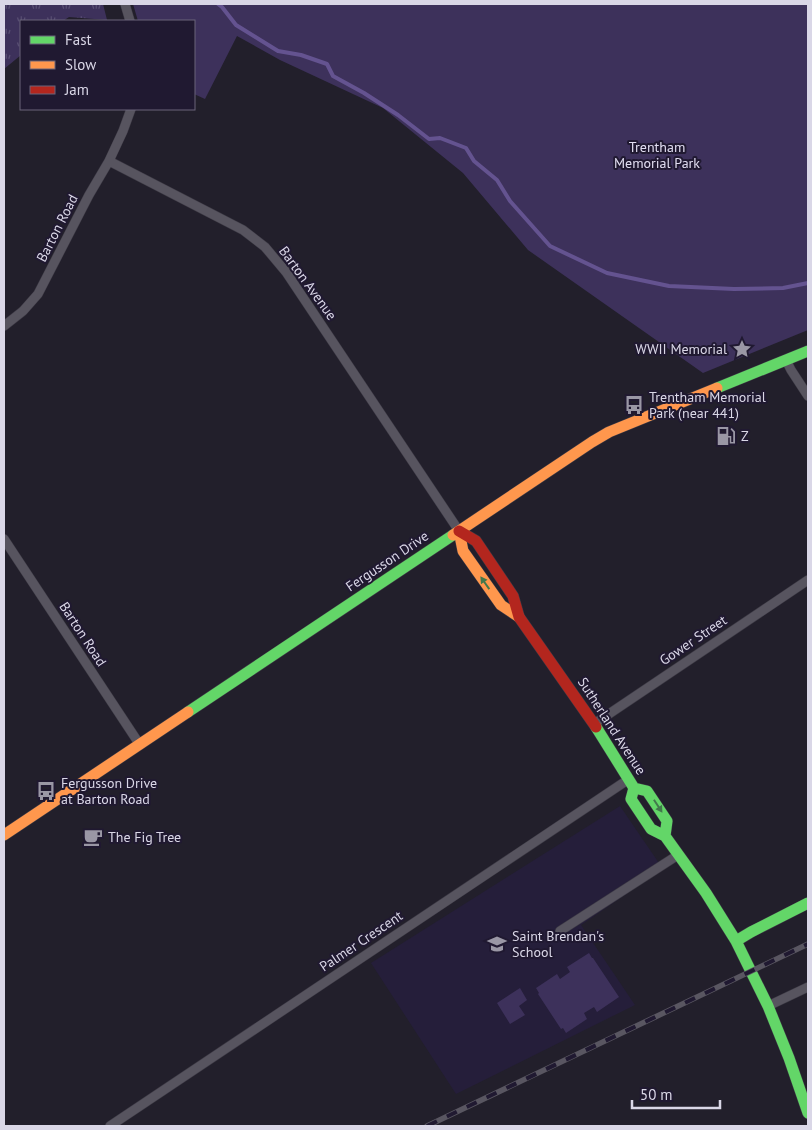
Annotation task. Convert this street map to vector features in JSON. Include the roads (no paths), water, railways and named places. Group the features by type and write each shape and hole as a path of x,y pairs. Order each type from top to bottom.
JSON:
{"main road":[{"name":"Fergusson Drive","path":"4,835 609,432 808,351"},
{"name":"Sutherland Avenue","path":"459,531 476,541 512,596 519,617 594,724 632,784 647,791 667,821 665,836 706,893 736,941 753,974 789,1058 808,1114"},
{"path":"632,784 631,799 651,829 665,836"},
{"path":"736,941 808,903"}],"street":[{"path":"125,4 130,20"},
{"path":"109,161 131,110"},
{"name":"Barton Road","path":"4,326 24,311 38,294 89,195 109,161"},
{"name":"Barton Avenue","path":"109,161 243,230 266,247 286,272 459,531"},
{"path":"786,360 808,396"},
{"name":"Barton Road","path":"4,539 140,744"},
{"name":"Gower Street","path":"594,724 808,580"},
{"name":"Palmer Crescent","path":"110,1126 615,788 632,784"},
{"path":"560,931 678,855"},
{"path":"768,1006 808,986"}],"waterway":[{"path":"218,4 236,25 278,51 301,55 327,64 333,76 398,115 429,139 440,138 466,148 474,161 497,180 510,201 550,246 607,273 669,286 734,289 783,288 808,283"}],"railway":[{"path":"427,1126 808,944"}],"place":[{"name":"WWII Memorial","path":"742,349"},
{"name":"Trentham Memorial Park (near 441)","path":"634,405"},
{"name":"Z","path":"726,436"},
{"name":"Fergusson Drive at Barton Road","path":"46,791"},
{"name":"The Fig Tree","path":"93,837"},
{"name":"Saint Brendan's School","path":"497,944"}],"park label":[{"name":"Trentham Memorial Park","path":"657,156"}]}
